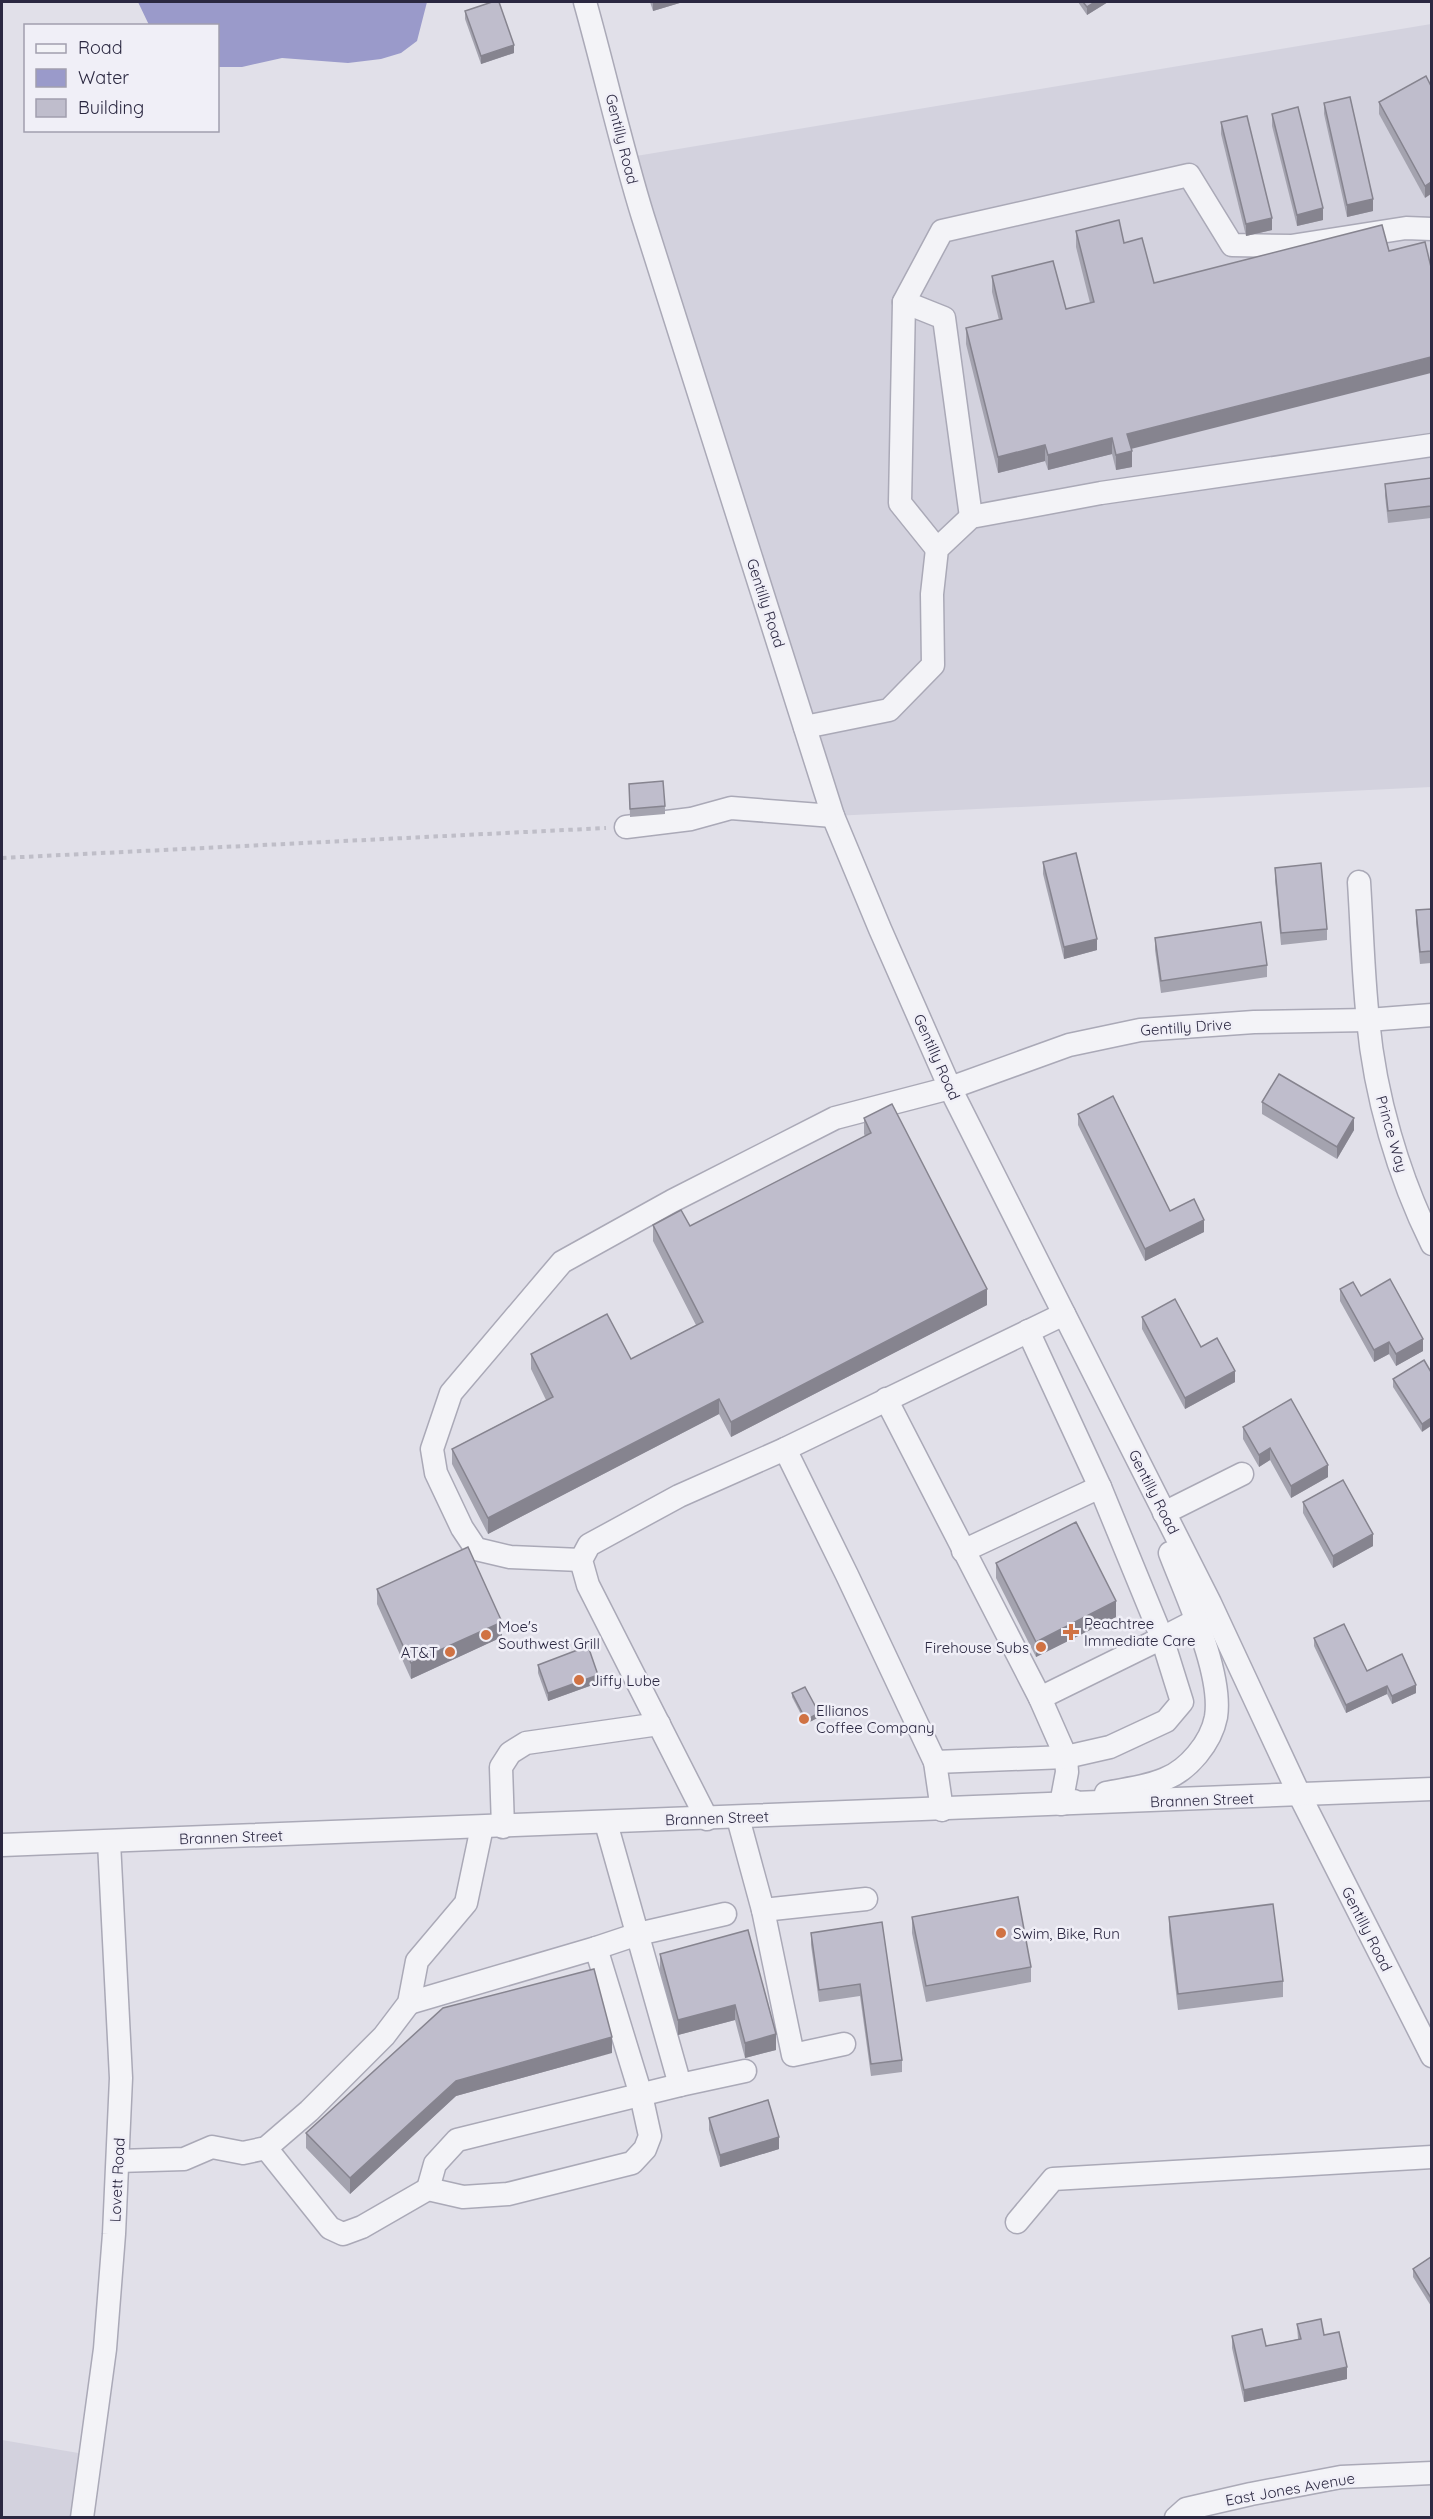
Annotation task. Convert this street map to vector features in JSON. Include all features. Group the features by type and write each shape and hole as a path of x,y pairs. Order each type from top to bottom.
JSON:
{"street":[{"name":"Gentilly Road","path":"585,2 608,84 624,158 833,816 950,1088 1210,1604 1300,1796 1431,2056"},
{"path":"937,549 900,503 904,302 942,231 1189,175 1232,245 1291,246 1406,228 1431,229"},
{"path":"904,302 944,318 971,517"},
{"path":"805,727 889,710 933,665 932,594 937,549 971,517 1101,493 1431,445"},
{"path":"626,827 691,819 731,808 833,816"},
{"name":"Prince Way","path":"1359,882 1368,1020 1374,1068 1393,1145 1431,1244"},
{"name":"Gentilly Drive","path":"581,1560 510,1557 476,1549 462,1528 436,1473 432,1449 452,1393 562,1262 672,1201 835,1118 950,1088 1069,1046 1140,1030 1254,1022 1368,1020 1431,1016"},
{"path":"707,1819 588,1585 581,1560 589,1545 679,1496 785,1449 1064,1314"},
{"path":"935,1762 1066,1757 1110,1746 1166,1721 1182,1702 1162,1638 1100,1487 1028,1331"},
{"path":"886,1399 1040,1698 1066,1757 1067,1772 1061,1804 1165,1779 1186,1766 1200,1751 1216,1717 1215,1690 1210,1663 1128,1442"},
{"path":"785,1449 935,1762 942,1810"},
{"path":"1164,1513 1242,1474"},
{"path":"963,1551 1100,1487"},
{"path":"1040,1698 1196,1621"},
{"path":"118,2161 184,2159 212,2148 243,2153 266,2148 309,2111 384,2036 409,2003 417,1961 466,1903 492,1827 501,1767 510,1753 526,1743 659,1724"},
{"name":"Brannen Street","path":"2,1845 1300,1796 1431,1789"},
{"path":"738,1818 763,1910 793,2055 844,2044"},
{"path":"606,1823 680,2085"},
{"name":"Lovett Road","path":"82,2517 105,2349 118,2161 121,2078 109,1842"},
{"path":"763,1910 866,1899"},
{"path":"409,2003 638,1934 725,1914"},
{"path":"266,2148 330,2229 343,2234 362,2227 428,2189 463,2197 508,2194 632,2163 645,2149 650,2136 641,2095 596,1948"},
{"path":"428,2189 435,2164 457,2140 745,2071"},
{"path":"1017,2222 1053,2179 1431,2157"},
{"name":"East Jones Avenue","path":"1181,2513 1251,2493 1341,2477 1431,2473"}],"path":[{"path":"2,858 626,827"}],"shaded area":[{"path":"1431,24 1431,787 833,816 624,158"},
{"path":"2,2440 90,2455 82,2517 2,2517"}],"water":[{"path":"138,2 427,2 417,41 401,53 381,59 348,63 282,58 242,67 219,67 219,24 149,24"}],"building":[{"path":"499,2 514,45 481,56 465,11"},
{"path":"1083,2 1095,2 1087,7"},
{"path":"1426,76 1431,86 1431,182 1425,186 1379,102"},
{"path":"1350,97 1373,199 1347,205 1324,103"},
{"path":"1298,107 1323,208 1297,215 1272,114"},
{"path":"1247,116 1272,218 1246,224 1221,122"},
{"path":"1119,220 1124,243 1142,238 1154,283 1382,225 1389,251 1425,242 1431,267 1431,357 1127,434 1132,451 1116,455 1112,438 1048,455 1045,445 998,457 966,328 1002,319 992,276 1053,261 1066,309 1094,302 1076,231"},
{"path":"1431,478 1431,506 1388,511 1385,484"},
{"path":"663,781 665,806 630,809 629,784"},
{"path":"1076,853 1097,939 1064,947 1043,862"},
{"path":"1321,863 1327,929 1281,933 1275,868"},
{"path":"1431,909 1431,951 1420,952 1416,910"},
{"path":"1261,922 1267,965 1161,981 1155,938"},
{"path":"1279,1074 1354,1118 1337,1147 1262,1102"},
{"path":"1113,1096 1170,1211 1194,1199 1204,1220 1145,1249 1078,1114"},
{"path":"892,1104 987,1289 731,1422 719,1399 488,1518 452,1449 553,1397 531,1354 607,1314 631,1359 703,1322 653,1225 681,1210 690,1226 871,1133 864,1118"},
{"path":"1390,1279 1423,1339 1396,1354 1389,1342 1374,1350 1340,1289 1353,1282 1361,1296"},
{"path":"1175,1299 1201,1347 1217,1338 1235,1371 1185,1398 1142,1317"},
{"path":"1424,1360 1431,1372 1431,1418 1422,1424 1393,1379"},
{"path":"1291,1399 1328,1465 1291,1486 1270,1448 1259,1455 1243,1427"},
{"path":"1343,1480 1373,1534 1333,1556 1303,1502"},
{"path":"1076,1522 1116,1601 1036,1642 996,1563"},
{"path":"468,1547 502,1622 411,1663 377,1589"},
{"path":"1344,1624 1367,1671 1402,1654 1416,1685 1392,1696 1387,1686 1346,1705 1314,1638"},
{"path":"588,1646 598,1675 548,1693 538,1665"},
{"path":"805,1687 819,1713 806,1720 792,1693"},
{"path":"1018,1897 1031,1967 926,1986 912,1917"},
{"path":"1273,1904 1283,1981 1178,1994 1169,1917"},
{"path":"882,1922 902,2060 871,2064 860,1984 819,1990 811,1933"},
{"path":"748,1930 776,2034 745,2043 735,2005 678,2020 660,1954"},
{"path":"594,1969 612,2037 456,2081 350,2178 306,2133 443,2008"},
{"path":"768,2100 779,2137 720,2155 709,2118"},
{"path":"1431,2257 1431,2298 1413,2269"},
{"path":"1321,2319 1324,2335 1339,2332 1347,2367 1244,2390 1232,2336 1262,2329 1266,2346 1301,2339 1297,2324"}],"place":[{"name":"Peachtree Immediate Care","path":"1071,1632"},
{"name":"Moe's Southwest Grill","path":"486,1635"},
{"name":"Firehouse Subs","path":"1041,1647"},
{"name":"AT&T","path":"450,1652"},
{"name":"Jiffy Lube","path":"579,1680"},
{"name":"Ellianos Coffee Company","path":"804,1719"},
{"name":"Swim, Bike, Run","path":"1001,1933"}]}
